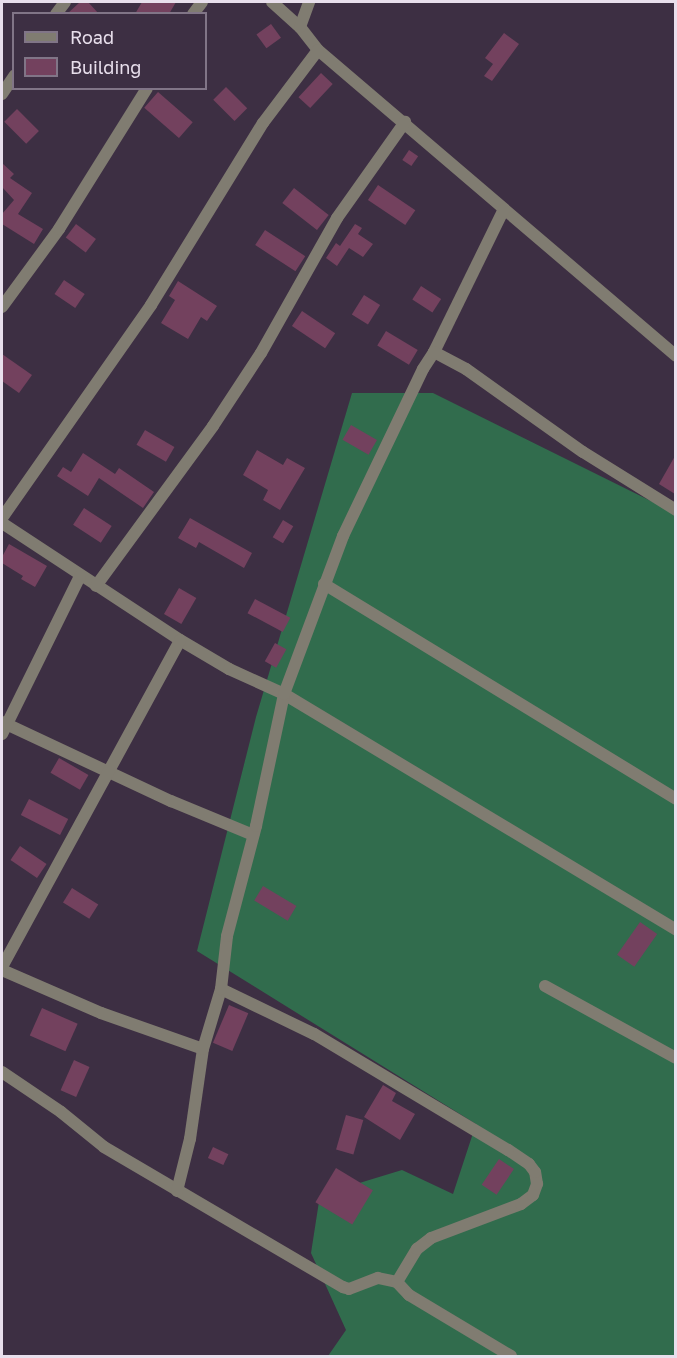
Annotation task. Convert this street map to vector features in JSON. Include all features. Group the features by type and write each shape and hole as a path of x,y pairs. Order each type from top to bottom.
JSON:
{"street":[{"path":"272,2 300,27 318,50 675,356"},
{"path":"300,27 309,2"},
{"path":"318,50 263,123 151,305 2,520 80,576 180,640 229,669 284,694 675,930"},
{"path":"2,94 12,79"},
{"path":"2,307 58,229 146,90"},
{"path":"96,586 213,426 261,353 337,218 405,123"},
{"path":"177,1191 190,1139 203,1049 221,989 227,936 253,835 284,694 343,536 423,369 434,352 504,209"},
{"path":"434,352 466,369 583,452 675,510"},
{"path":"80,576 3,727 253,835"},
{"path":"324,584 675,799"},
{"path":"180,640 2,969 101,1013 203,1049"},
{"path":"545,986 675,1058"},
{"path":"221,989 314,1035 508,1150 529,1164 535,1172 537,1184 533,1196 521,1204 431,1238 417,1249 397,1282"},
{"path":"2,1072 61,1112 85,1134 177,1191 343,1287 349,1289 378,1278 397,1282 409,1295 511,1356"}],"green space":[{"path":"352,393 433,393 675,513 675,1356 328,1356 346,1330 311,1253 320,1195 402,1170 453,1194 476,1124 197,951 256,717"}],"building":[{"path":"80,2 88,2 97,12 69,12"},
{"path":"142,2 176,2 170,12 136,12"},
{"path":"271,24 281,38 266,48 256,35"},
{"path":"504,33 519,44 492,81 484,76 493,64 485,58"},
{"path":"321,73 333,84 310,108 298,97"},
{"path":"226,87 247,108 234,121 213,100"},
{"path":"158,92 193,122 179,138 144,108"},
{"path":"17,109 39,131 26,144 4,122"},
{"path":"409,150 418,156 411,166 402,160"},
{"path":"2,163 14,174 10,178 32,193 18,214 43,229 34,244 2,224 2,214 14,200 2,187"},
{"path":"378,185 415,210 405,225 368,200"},
{"path":"294,188 329,215 317,230 282,203"},
{"path":"76,224 96,239 86,253 66,238"},
{"path":"355,224 362,228 358,234 373,244 363,257 349,248 337,266 326,258 336,243 340,246"},
{"path":"265,230 305,256 295,271 255,245"},
{"path":"64,280 85,294 75,308 54,294"},
{"path":"178,281 217,306 207,321 201,317 188,339 161,323 175,300 169,296"},
{"path":"421,286 441,299 432,312 412,299"},
{"path":"364,295 380,305 368,325 352,315"},
{"path":"302,311 335,333 325,348 292,326"},
{"path":"386,331 418,350 409,365 377,346"},
{"path":"2,354 32,375 19,393 2,381"},
{"path":"351,425 377,440 368,455 342,440"},
{"path":"145,430 174,447 166,462 136,445"},
{"path":"257,450 283,465 287,458 305,468 280,510 263,500 268,490 243,475"},
{"path":"83,453 115,474 119,468 154,492 143,508 99,478 88,496 57,476 63,467 71,472"},
{"path":"675,456 675,494 659,484"},
{"path":"84,508 112,526 101,543 73,525"},
{"path":"190,518 252,553 244,568 199,542 196,548 178,538"},
{"path":"283,520 293,526 283,543 273,537"},
{"path":"9,544 47,566 35,587 21,579 23,576 2,563 2,557"},
{"path":"179,588 196,598 181,624 164,614"},
{"path":"255,599 290,618 283,632 247,613"},
{"path":"275,643 286,649 276,668 265,661"},
{"path":"59,758 88,775 80,790 50,773"},
{"path":"29,799 68,819 60,835 21,815"},
{"path":"20,846 47,864 37,878 10,860"},
{"path":"263,886 296,906 288,921 254,901"},
{"path":"72,888 98,904 89,919 63,902"},
{"path":"640,922 657,934 634,967 617,955"},
{"path":"229,1005 248,1013 232,1051 213,1043"},
{"path":"42,1008 78,1024 65,1051 30,1035"},
{"path":"74,1060 90,1067 76,1097 61,1090"},
{"path":"383,1085 396,1093 392,1101 415,1114 400,1140 364,1117"},
{"path":"346,1115 363,1120 353,1155 336,1150"},
{"path":"213,1147 228,1154 223,1165 208,1158"},
{"path":"499,1159 514,1169 497,1195 482,1185"},
{"path":"336,1168 373,1190 352,1224 315,1202"}]}
